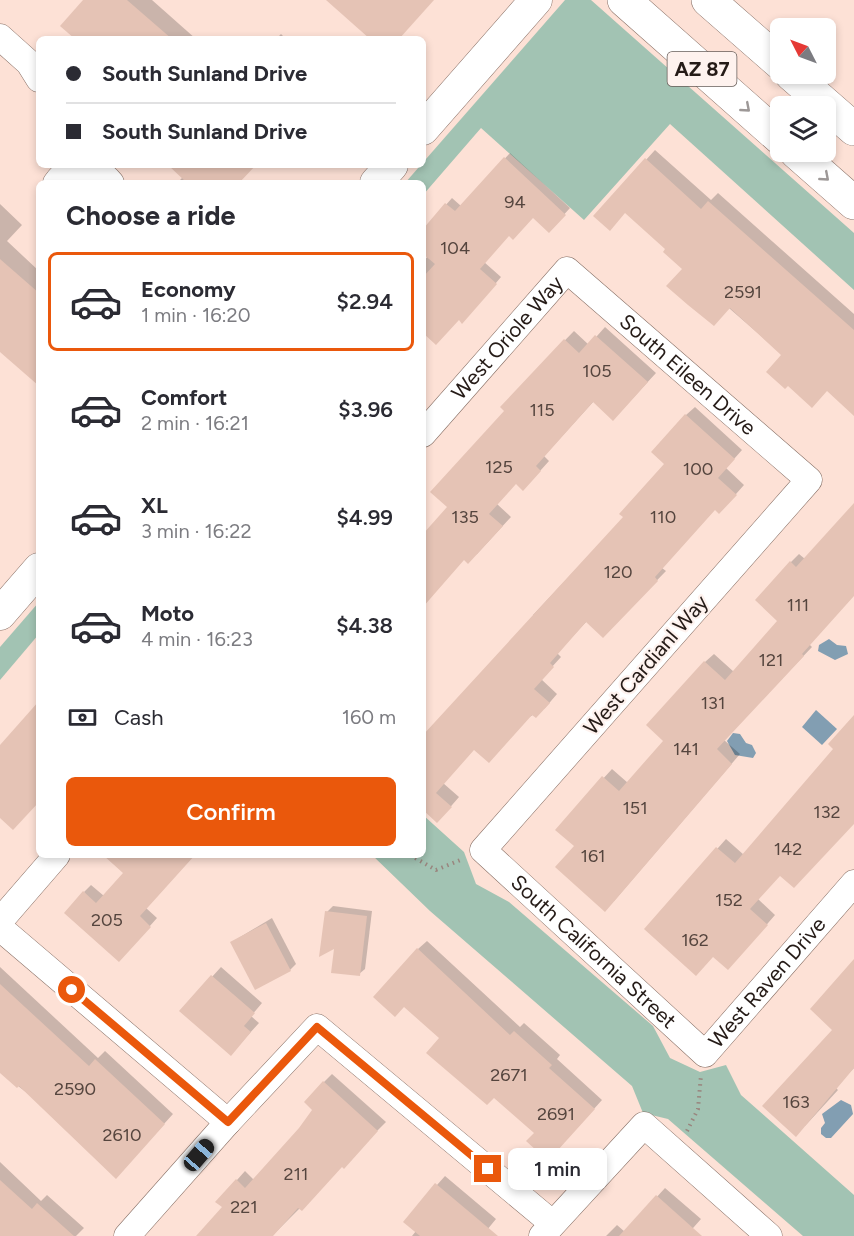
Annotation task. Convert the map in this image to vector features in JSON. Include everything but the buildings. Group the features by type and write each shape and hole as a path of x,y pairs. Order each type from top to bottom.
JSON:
{"main road":[{"name":"AZ 87","path":"624,0 770,129"},
{"name":"AZ 87","path":"708,0 770,54"},
{"path":"802,84 854,129"},
{"path":"807,162 854,203"}],"street":[{"path":"426,126 536,0"},
{"path":"0,38 29,63 36,74"},
{"path":"379,180 389,168"},
{"path":"68,172 95,169 108,180"},
{"name":"West Oriole Way","path":"426,431 567,270"},
{"name":"South Eileen Drive","path":"567,270 809,480"},
{"name":"West Cardianl Way","path":"483,850 809,480"},
{"path":"0,614 36,572"},
{"name":"South California Street","path":"483,850 705,1054"},
{"path":"0,921 54,858"},
{"name":"West Raven Drive","path":"705,1054 854,883"},
{"path":"0,928 228,1122"},
{"path":"127,1236 228,1122 317,1027 547,1229 644,1125 769,1236"}],"path":[{"path":"415,858 436,870 483,850"},
{"path":"672,1150 688,1130 698,1109 705,1054"}],"green space":[{"path":"565,0 591,0 770,159 770,162 774,162 854,233 854,290 670,124 584,220 481,128 426,192 426,180 408,180 418,168 426,168 426,159"},
{"path":"36,605 36,638 0,680 0,647"},
{"path":"426,818 464,852 476,884 509,902 653,1026 670,1058 700,1072 726,1065 741,1095 854,1195 854,1236 803,1236 668,1119 643,1113 632,1086 430,911 375,858 426,858"}],"water":[{"path":"829,639 837,645 846,646 848,654 835,660 818,651 819,645"},
{"path":"816,710 837,729 822,745 802,727"},
{"path":"733,733 740,734 746,743 752,745 756,753 753,758 735,755 727,741"},
{"path":"841,1100 851,1105 853,1114 831,1138 826,1138 821,1134 821,1128 825,1123 822,1114"}],"route":[{"path":"72,990 228,1122 317,1027 488,1169"}]}
